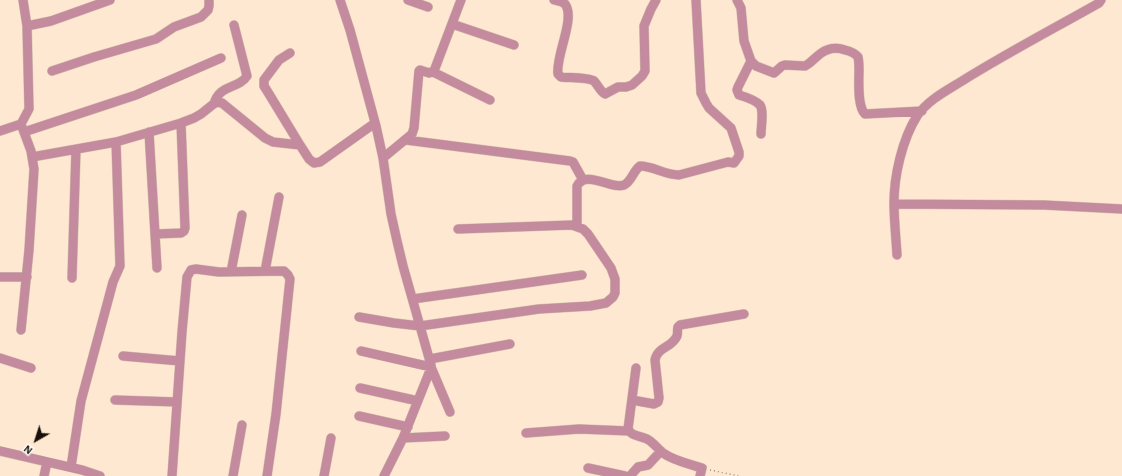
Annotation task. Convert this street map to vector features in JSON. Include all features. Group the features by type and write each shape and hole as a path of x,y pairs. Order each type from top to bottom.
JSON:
{"street":[{"path":"22,330 34,169 32,157 22,128 29,109 27,26 23,0"},
{"path":"27,26 51,21 110,0"},
{"path":"52,71 156,39 174,27 201,16 210,6 208,0"},
{"path":"340,0 350,30 375,123 383,158 391,214 403,266 430,363 450,412"},
{"path":"408,0 428,7"},
{"path":"433,72 461,0"},
{"path":"554,0 563,2 568,10 567,26 558,67 558,74 561,77 591,80 596,83 600,90 605,94 618,87 629,87 644,74 644,26 656,0"},
{"path":"577,226 578,186 579,182 583,180 595,180 620,186 627,183 640,166 679,175 728,162 734,163 737,160 739,152 731,128 709,108 701,92 696,0"},
{"path":"738,0 741,8 744,41 752,61 756,66 774,73 785,65 807,65 820,53 829,49 848,50 858,58 859,92 862,110 865,114 922,111"},
{"path":"897,255 894,204 896,183 901,156 907,136 917,116 934,98 1102,0"},
{"path":"452,24 514,45"},
{"path":"214,104 219,93 244,80 247,76 234,25"},
{"path":"290,53 279,60 264,82 268,94 312,162 320,162 375,123"},
{"path":"0,131 22,128 136,95 221,58"},
{"path":"752,61 737,90 739,95 760,105 762,111 761,134"},
{"path":"383,158 412,134 414,128 420,70 430,73 433,72 490,100"},
{"path":"32,157 116,142 181,123 201,114 219,102 269,140 273,142 300,145"},
{"path":"156,234 181,233 185,228 181,123"},
{"path":"149,132 157,268"},
{"path":"406,140 570,160 573,162 583,180"},
{"path":"71,467 81,401 113,282 120,266 116,142"},
{"path":"72,278 76,149"},
{"path":"265,271 279,197"},
{"path":"894,204 1044,205 1122,209"},
{"path":"231,272 242,215"},
{"path":"359,317 394,324 420,326 532,310 590,306 606,303 615,293 615,279 611,268 588,234 577,226 458,229"},
{"path":"172,476 188,273 193,269 196,269 219,272 284,271 288,275 290,283 276,414 267,476"},
{"path":"413,300 582,275"},
{"path":"0,277 27,277"},
{"path":"632,400 654,404 658,402 659,398 655,360 656,354 675,340 678,326 744,314"},
{"path":"361,351 430,363 510,344"},
{"path":"123,356 180,361"},
{"path":"0,358 31,368"},
{"path":"384,476 408,427 429,373 430,363"},
{"path":"629,431 628,429 636,368"},
{"path":"360,388 418,401"},
{"path":"115,400 177,402"},
{"path":"359,416 408,427"},
{"path":"233,476 242,425"},
{"path":"526,433 579,429 629,431 633,435 648,440 669,456 701,472"},
{"path":"403,438 445,436"},
{"path":"324,476 331,438"},
{"path":"0,451 71,467 97,476"},
{"path":"630,476 638,467 650,464 661,451"},
{"path":"44,476 47,462"},
{"path":"588,468 625,476"}],"path":[{"path":"701,472 739,476"}]}
